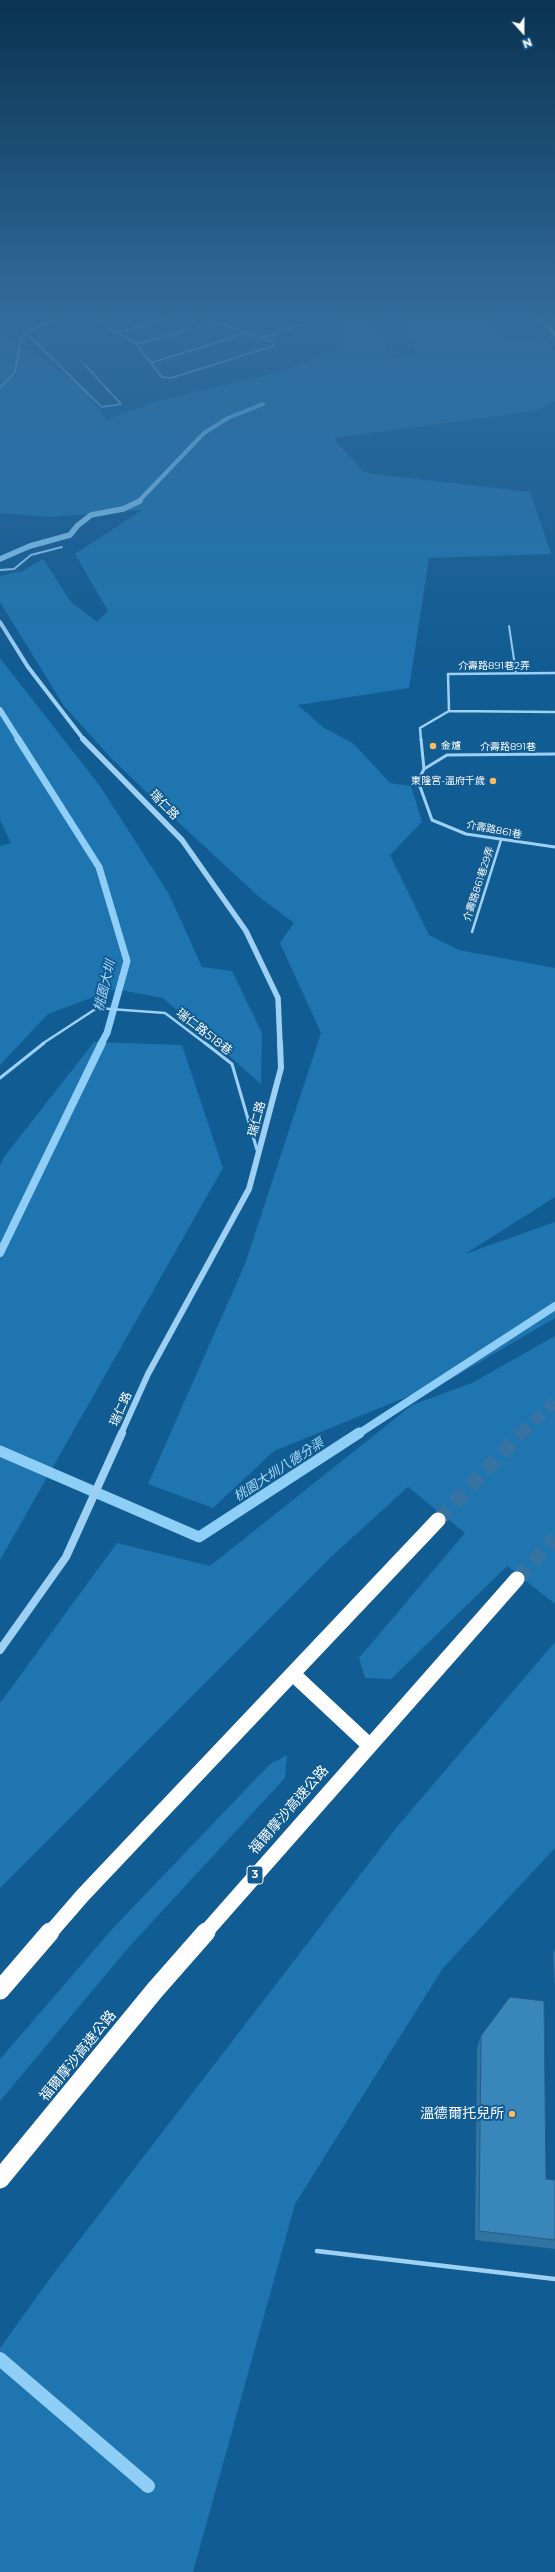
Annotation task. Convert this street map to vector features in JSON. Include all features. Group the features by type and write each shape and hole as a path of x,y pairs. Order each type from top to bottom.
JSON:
{"highway":[{"path":"0,1990 83,1895 438,1520"},
{"name":"福爾摩沙高速公路","path":"0,2179 155,1990 369,1745 517,1579"},
{"path":"293,1674 369,1745"}],"street":[{"name":"瑞仁路","path":"0,622 28,666 82,738 182,840 246,931 278,998 282,1068 249,1189 148,1374 66,1557 0,1650"},
{"name":"介壽路891巷2弄","path":"449,711 448,674 555,673"},
{"path":"424,769 420,728 449,711 555,712"},
{"name":"介壽路891巷","path":"424,769 447,755 555,754"},
{"name":"介壽路861巷","path":"424,769 418,781 432,820 466,834 555,847"}],"lane":[{"path":"0,570 14,569 31,555 62,547"},
{"path":"509,626 516,674"},
{"name":"介壽路861巷29弄","path":"472,932 502,840"},
{"name":"瑞仁路518巷","path":"0,1078 37,1048 97,1008 165,1012 232,1064 258,1154"},
{"path":"317,2250 555,2279"}],"shaded area":[{"path":"0,436 348,436 333,438 365,473 530,492 551,554 429,558 409,688 298,705 324,728 353,743 390,783 411,786 422,822 390,855 429,935 459,950 555,968 555,1197 465,1254 555,1222 555,1318 451,1379 274,1451 213,1508 148,1484 245,1264 321,1033 280,943 294,923 258,896 112,759 64,706 0,602 0,576 23,571 43,559 71,602 97,622 108,611 75,554 142,510 50,517 0,513"},
{"path":"0,658 100,786 169,894 202,967 232,971 262,1033 261,1084 163,998 115,989 48,1014 0,1065 0,846 11,843 0,820"},
{"path":"94,1042 182,1045 223,1168 0,1560 0,1166 4,1157"},
{"path":"555,1336 555,1604 507,1566 391,1679 365,1678 359,1658 465,1533 408,1487 333,1555 0,1888 0,1703 117,1543 210,1566 412,1405 472,1383"},
{"path":"555,1642 555,1848 443,1968 295,2204 193,2572 0,2572 0,2348 51,2277 396,1828"},
{"path":"287,1755 285,1778 129,1947 0,2101 0,2059 114,1927 270,1764"}],"building":[{"path":"510,1997 544,2001 546,2179 555,2180 555,2240 479,2231 481,2036"}],"waterway":[{"path":"138,502 201,436"},
{"path":"0,559 30,546 70,535 77,526 91,515 123,509 138,502"},
{"name":"桃園大圳","path":"0,710 19,740"},
{"name":"桃園大圳","path":"18,739 99,867 127,961 107,1033 101,1044"},
{"name":"桃園大圳","path":"0,1253 102,1043"},
{"name":"桃園大圳八德分渠","path":"358,1434 555,1306"},
{"name":"桃園大圳八德分渠","path":"0,1451 199,1537 359,1433"},
{"path":"0,2359 148,2486"}],"tunnel":[{"path":"520,1434 555,1402"},
{"path":"438,1520 520,1434"},
{"path":"517,1579 555,1538"}],"place":[{"name":"金爐","path":"433,746"},
{"name":"東隆宮-溫府千歲","path":"493,781"},
{"name":"溫德爾托兒所","path":"512,2114"}]}
